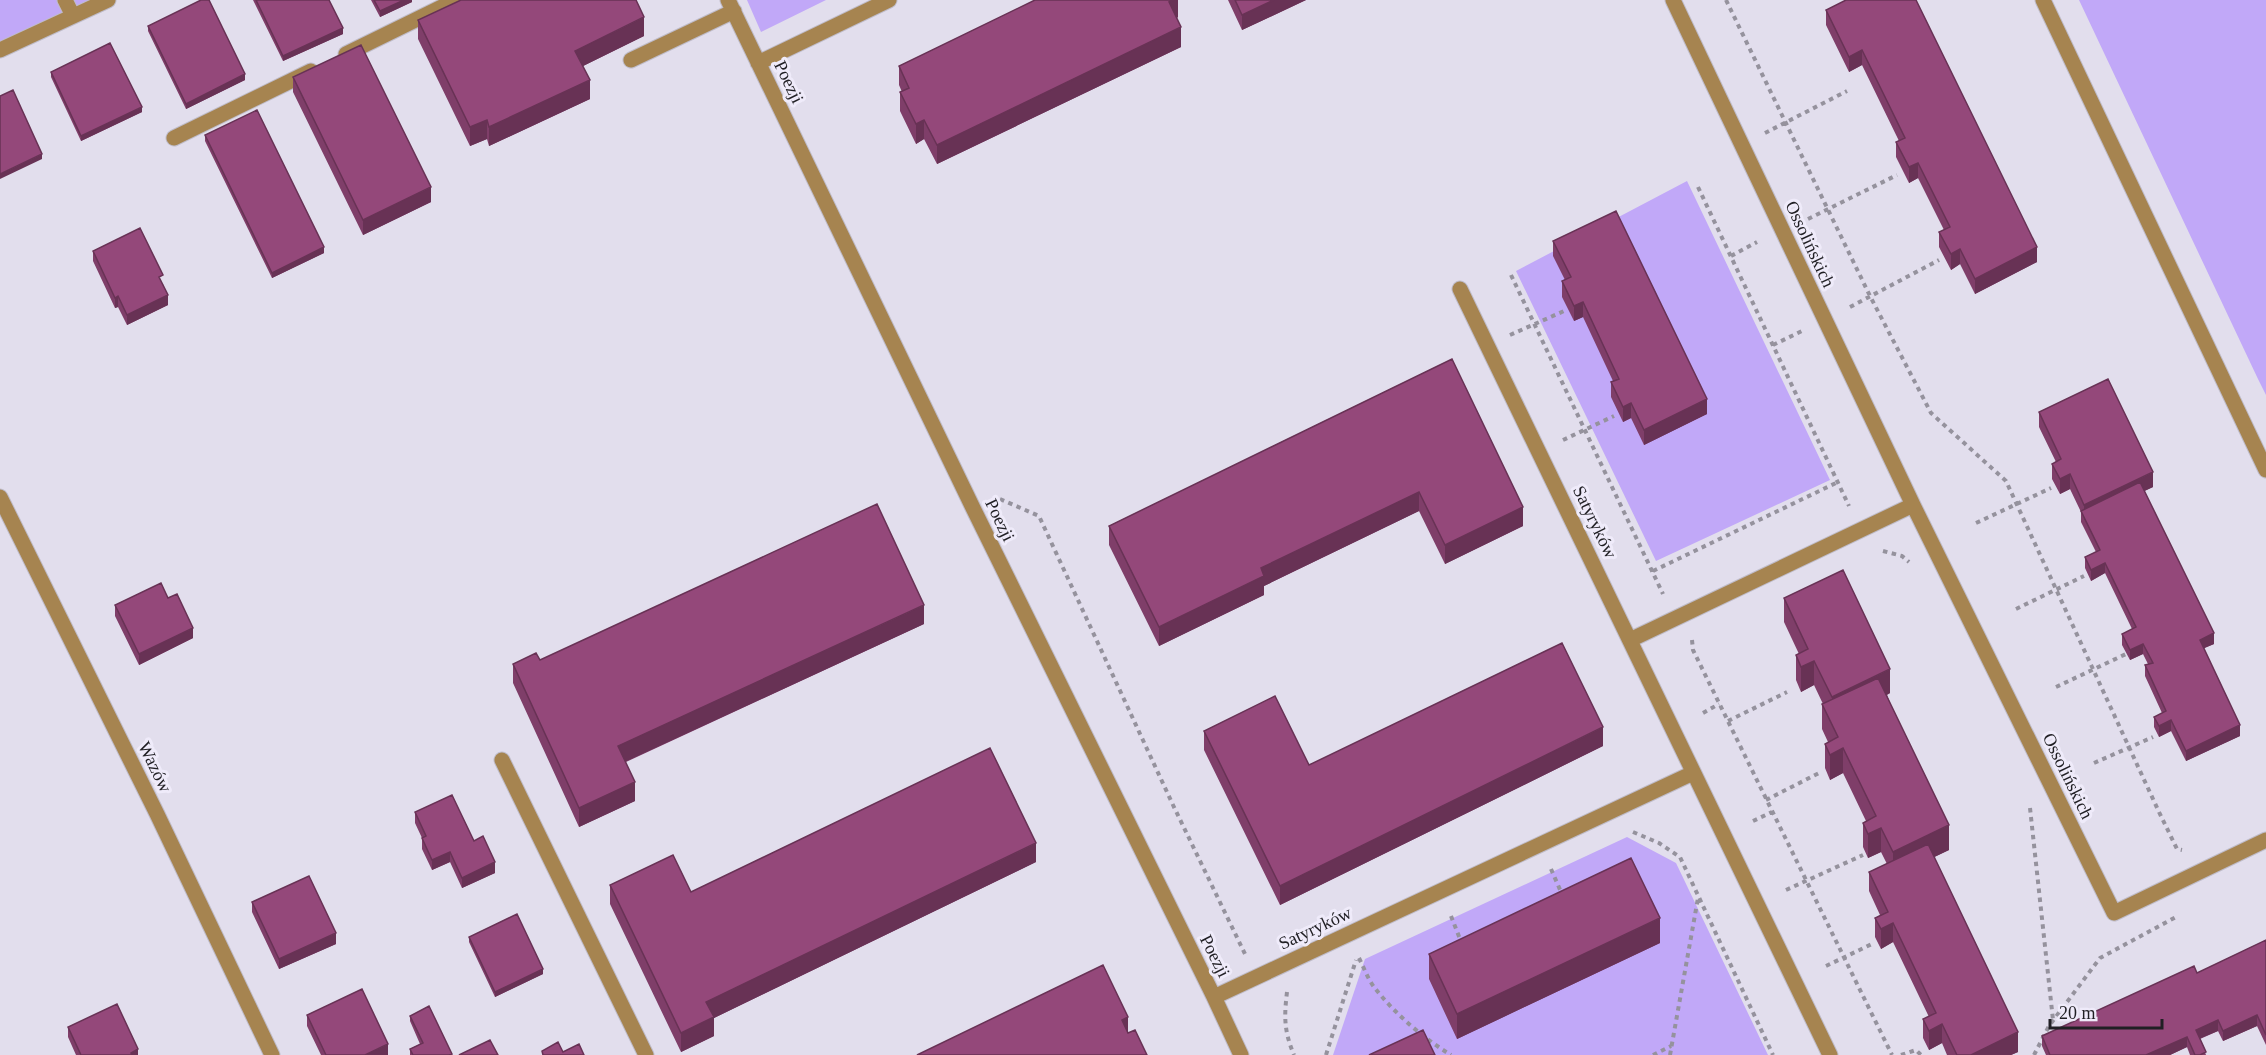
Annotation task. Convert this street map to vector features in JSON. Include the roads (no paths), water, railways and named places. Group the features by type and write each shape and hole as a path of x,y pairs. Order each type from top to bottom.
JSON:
{"street":[{"path":"65,0 73,16"},
{"path":"0,50 108,0"},
{"path":"174,138 456,0"},
{"path":"758,63 889,0"},
{"name":"Ossolińskich","path":"1673,0 1913,505 2114,913 2266,840"},
{"path":"2043,0 2266,470"},
{"path":"631,60 731,6"},
{"name":"Poezji","path":"731,6 973,508 1241,1055"},
{"name":"Satyryków","path":"1460,290 1830,1055"},
{"name":"Wazów","path":"0,497 157,814 272,1055"},
{"path":"1630,640 1913,505"},
{"path":"502,760 646,1055"},
{"name":"Satyryków","path":"1214,997 1693,773"}]}
